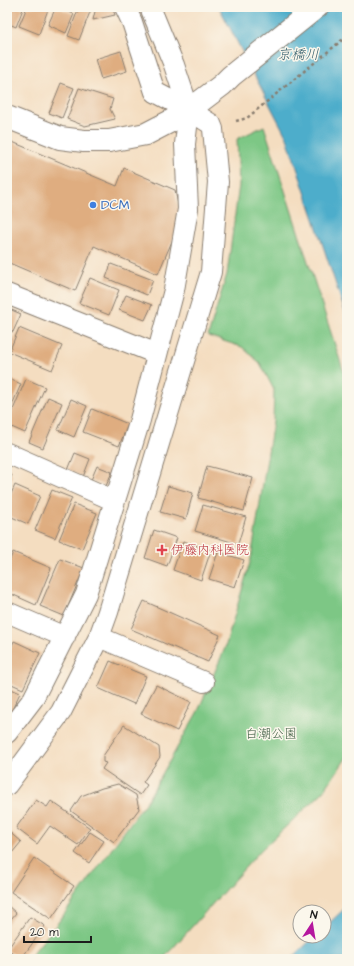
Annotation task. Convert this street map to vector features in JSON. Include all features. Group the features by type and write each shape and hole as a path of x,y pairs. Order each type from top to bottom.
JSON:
{"street":[{"path":"7,785 61,712 98,637 111,604 211,272 218,182 212,124 155,92 132,22 125,7"},
{"path":"7,733 34,698 86,594 140,420 174,290 188,209 185,144 189,110 174,65 150,7"},
{"path":"7,117 60,138 84,141 109,141 146,134 189,110 222,85 231,76 317,7"},
{"path":"7,294 157,354"},
{"path":"7,453 115,501"},
{"path":"7,612 65,637"},
{"path":"98,637 204,682"}],"path":[{"path":"236,121 247,118 347,36"}],"green space":[{"name":"白潮公園","path":"264,126 347,382 347,757 323,792 261,850 163,959 28,959 57,924 148,799 198,711 225,648 251,559 273,421 274,390 260,363 242,347 208,336 227,274 239,185 237,139"}],"water":[{"name":"京橋川","path":"219,7 347,7 347,318 287,138"},
{"path":"347,902 347,959 291,959 307,944 332,944 332,920 343,910"}],"building":[{"path":"8,7 19,7 23,9 16,27 7,23"},
{"path":"27,7 49,7 39,34 19,26"},
{"path":"56,7 74,14 66,33 48,25"},
{"path":"79,7 92,7 79,40 68,36"},
{"path":"96,7 112,7 115,15 93,20"},
{"path":"121,51 127,71 101,79 95,59"},
{"path":"61,83 74,88 62,118 49,113"},
{"path":"79,88 113,99 110,109 115,119 85,126 67,119"},
{"name":"DCM","path":"10,141 117,186 124,168 175,190 181,220 158,274 94,246 75,291 7,262 7,148"},
{"path":"111,264 153,280 147,295 106,278"},
{"path":"90,278 119,290 109,315 79,303"},
{"path":"126,295 152,305 145,320 119,310"},
{"path":"7,308 21,314 13,332 7,329"},
{"path":"19,328 62,346 52,370 9,352"},
{"path":"7,334 11,336 7,347"},
{"path":"7,378 21,384 7,417"},
{"path":"26,379 45,387 25,433 7,424"},
{"path":"48,397 62,403 43,448 29,442"},
{"path":"71,399 87,406 74,437 58,430"},
{"path":"92,409 128,424 119,446 83,432"},
{"path":"75,453 90,459 83,477 68,470"},
{"path":"97,466 112,472 106,486 91,480"},
{"path":"207,466 253,478 244,511 198,498"},
{"path":"7,473 12,475 7,486"},
{"path":"15,485 40,496 28,524 7,515 7,503"},
{"path":"168,486 193,493 186,519 160,512"},
{"path":"52,490 72,498 55,538 35,530"},
{"path":"74,504 97,513 82,549 59,540"},
{"path":"203,505 246,517 238,544 195,531"},
{"path":"154,530 177,538 167,566 145,558"},
{"path":"183,541 211,550 201,580 173,570"},
{"path":"13,552 51,568 36,605 7,592 7,567"},
{"path":"218,552 244,560 235,587 209,579"},
{"path":"60,559 84,568 64,616 40,606"},
{"path":"144,601 220,635 208,662 131,629"},
{"path":"14,641 40,653 23,689 7,682 7,657"},
{"path":"110,661 146,676 134,704 98,688"},
{"path":"156,685 191,702 177,731 141,714"},
{"path":"7,687 20,693 11,712 7,710"},
{"path":"124,725 159,747 160,757 143,782 147,785 140,795 102,769 106,763 103,762 103,756"},
{"path":"118,784 136,795 139,809 114,842 71,811 81,796"},
{"path":"36,800 47,807 51,801 90,828 78,845 50,826 37,844 16,828"},
{"path":"7,830 21,842 7,859"},
{"path":"90,832 104,841 89,863 75,853"},
{"path":"34,858 74,886 51,919 11,892"},
{"path":"7,905 16,913 7,924"},
{"path":"30,917 45,926 21,959 7,950"}],"place":[{"name":"DCM","path":"93,205"},
{"name":"伊藤内科医院","path":"162,550"}]}
